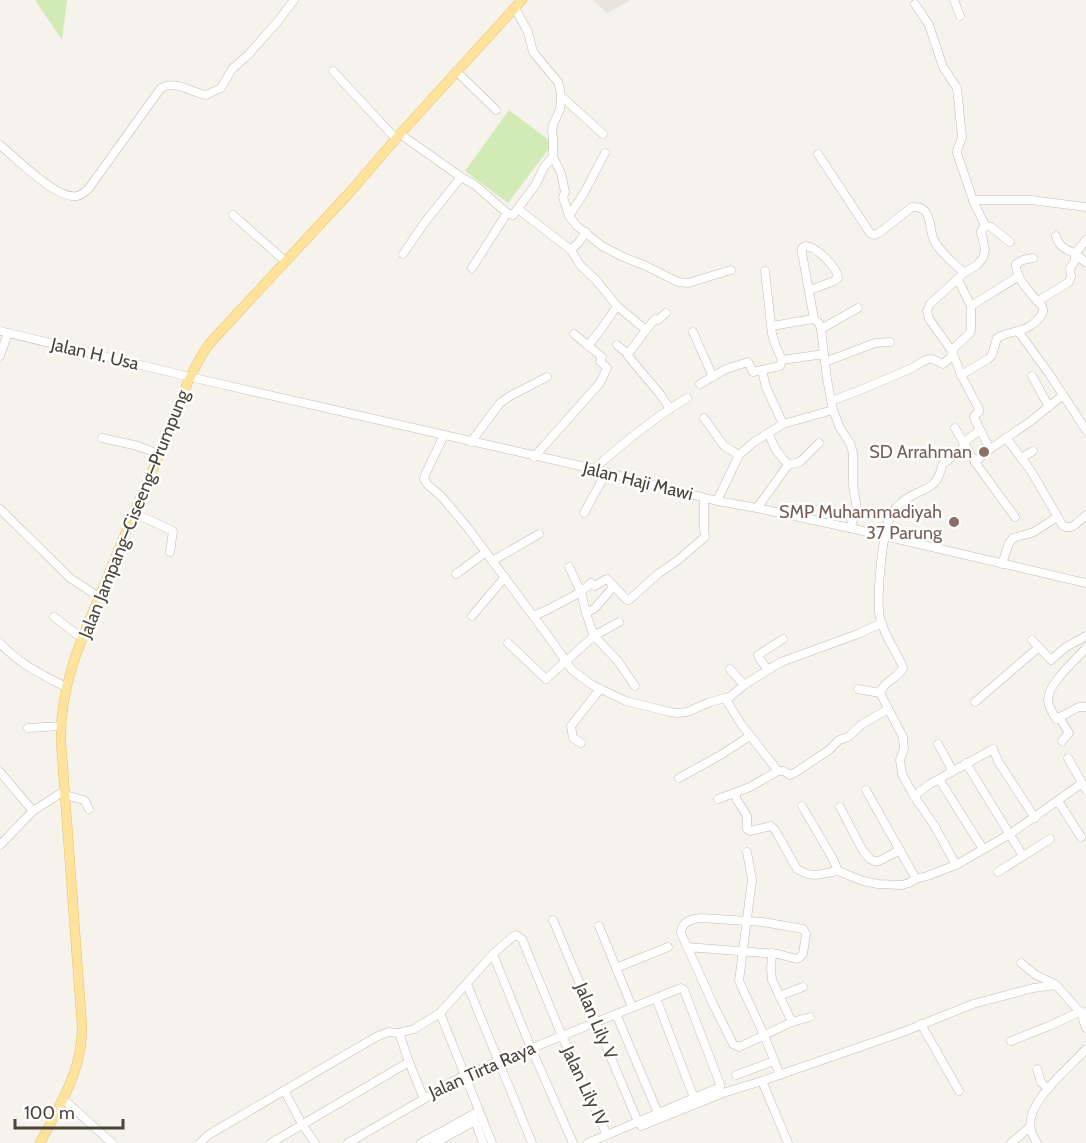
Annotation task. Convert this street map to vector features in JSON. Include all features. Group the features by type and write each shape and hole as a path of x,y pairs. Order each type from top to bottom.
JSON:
{"main road":[{"name":"Jalan Jampang–Ciseeng–Prumpung","path":"40,1143 76,1068 82,1026 64,793 61,726 66,687 82,639 190,377 210,344 522,0"}],"street":[{"path":"0,145 58,192 72,196 81,195 89,188 161,88 176,85 206,95 219,90 232,69 248,55 294,0"},
{"path":"954,0 960,16"},
{"path":"914,1 929,25 943,67 957,88 962,137 957,153 973,200 986,225 1010,242"},
{"path":"514,8 524,23 533,52 558,82 561,96 560,109 552,131 553,157 561,173 565,192 563,197 569,216 577,226 602,246 678,282 688,283 731,270"},
{"path":"333,70 398,136 460,177 475,184 507,213 513,215 518,209 536,184 544,167 553,157"},
{"path":"456,71 496,110"},
{"path":"561,96 603,134"},
{"path":"569,216 605,153"},
{"path":"818,154 870,233 874,235 879,233 912,207 921,208 927,213 932,228 932,237 961,277 971,306 970,333 943,364 929,358 863,390 831,401"},
{"path":"403,254 460,177"},
{"path":"973,200 1031,200 1086,207"},
{"path":"518,209 571,250 579,265 596,280 617,306 646,330"},
{"path":"472,268 507,213"},
{"path":"233,215 286,260"},
{"path":"986,225 981,230 985,249 983,258 930,304 927,311 929,319 952,351 961,375 979,409 974,417 990,449"},
{"path":"571,250 586,232"},
{"path":"1056,236 1060,245 1086,263"},
{"path":"1038,301 1069,282 1070,268 1075,261 1075,254 1086,240"},
{"path":"810,290 834,282 838,275 815,249 804,246 802,253 814,319 819,323 821,329 833,410 853,453 853,486 857,509 850,528"},
{"path":"961,375 992,355 997,338 1031,326 1042,314 1043,309 1019,276 1016,268 1016,264 1033,258"},
{"path":"700,384 726,369 748,362 753,372 780,366 782,360 775,344 765,271"},
{"path":"971,306 1019,276"},
{"path":"588,346 617,306"},
{"path":"821,329 858,308"},
{"path":"628,354 655,319 658,320 666,313"},
{"path":"772,326 814,319"},
{"path":"0,356 4,332"},
{"name":"Jalan H. Usa","path":"4,332 190,377"},
{"path":"693,332 713,376"},
{"path":"1018,332 1086,430"},
{"path":"534,457 600,383 607,368 600,362 602,357 574,334"},
{"path":"782,360 825,358 874,344 890,342"},
{"path":"617,345 628,354 670,409"},
{"path":"762,370 766,387 783,424"},
{"path":"1032,376 1049,407"},
{"name":"Jalan Haji Mawi","path":"190,377 594,469 717,501 850,528 1086,583"},
{"path":"471,442 500,403 547,377"},
{"path":"975,462 1063,395"},
{"path":"594,469 626,442 687,398"},
{"path":"717,501 739,455 753,442 783,424 833,410"},
{"path":"704,418 724,446 739,455"},
{"path":"955,428 975,462 1015,517"},
{"path":"880,693 884,684 899,675 903,668 882,623 879,610 879,590 889,519 900,503 934,485 940,476 942,465 980,430"},
{"path":"768,433 776,450 788,465"},
{"path":"444,435 425,475 424,479 427,484 441,496 468,528 576,675 600,689 640,705 677,713 687,712 710,702 730,697 744,685 781,662 882,623"},
{"path":"102,438 138,446 159,454"},
{"path":"1007,439 1041,487 1063,526 1069,528 1086,516"},
{"path":"757,508 788,465 800,462 819,443"},
{"path":"1021,458 1033,451"},
{"path":"584,513 606,473"},
{"path":"533,616 581,592 591,583 596,586 607,579 624,598 629,600 705,537 704,498"},
{"path":"0,509 70,578 99,597"},
{"path":"134,513 173,531 170,552"},
{"path":"1002,564 1013,538 1034,532 1057,517"},
{"path":"492,561 539,534"},
{"path":"456,574 486,552"},
{"path":"569,567 581,592 594,636 617,660 635,686"},
{"path":"472,616 506,577"},
{"path":"586,613 595,608 614,586"},
{"path":"54,617 82,639"},
{"path":"508,643 545,679 594,636 619,622"},
{"path":"1032,640 1051,660 1066,647 1086,636"},
{"path":"768,670 758,655 783,639"},
{"path":"0,643 26,666 66,687"},
{"path":"975,702 1039,647"},
{"path":"1086,648 1056,682 1049,694 1049,705 1056,719 1081,706 1086,707"},
{"path":"730,669 744,685"},
{"path":"580,743 573,738 571,726 600,689"},
{"path":"858,689 880,693"},
{"path":"880,693 903,737 904,750 900,767 904,779 934,825 956,866"},
{"path":"724,698 778,771"},
{"path":"718,799 778,771 792,775 829,750 839,740 848,737 867,721 888,709"},
{"path":"1059,717 1069,733 1062,741"},
{"path":"28,728 61,726"},
{"path":"679,778 750,736"},
{"path":"938,744 951,771"},
{"path":"914,796 951,771 993,749 998,761 1035,818"},
{"path":"735,793 747,816 747,829 750,831 771,826 797,868 807,874 816,875 838,871 863,881 902,885 956,866 1084,787 1068,758"},
{"path":"966,764 1023,856"},
{"path":"0,772 33,811"},
{"path":"939,779 983,849"},
{"path":"866,790 916,879"},
{"path":"0,845 33,811 64,793 84,800 89,809"},
{"path":"1058,801 1081,837"},
{"path":"802,806 838,871"},
{"path":"840,807 870,860 879,861 900,850"},
{"path":"998,872 1050,839"},
{"path":"747,852 753,880 739,981 780,1075"},
{"path":"687,947 772,953 799,958 803,954 805,932 800,928 700,918 688,921 681,928 681,933 687,947 733,1044 739,1047 792,1022 810,1017"},
{"name":"Jalan Lily V","path":"553,920 638,1122"},
{"path":"599,926 632,1007"},
{"name":"Jalan Lily IV","path":"493,954 514,936 518,935 521,938 562,1036 608,1135"},
{"path":"616,968 668,947"},
{"path":"772,953 771,976 792,1022"},
{"path":"200,1143 208,1135 382,1034 414,1029 440,1013 493,954 573,1143"},
{"path":"1021,963 1036,975 1056,985 1084,1012 1086,1028"},
{"path":"467,984 532,1143"},
{"path":"600,1143 698,1102 903,1032 973,1004 1033,988 1056,985"},
{"name":"Jalan Tirta Raya","path":"271,1143 409,1062 424,1099 465,1075 680,987 684,990 720,1084 720,1087 693,1098"},
{"path":"779,996 803,987"},
{"path":"588,1143 693,1098 656,998"},
{"path":"1011,1041 1084,1012"},
{"path":"440,1013 492,1143"},
{"path":"616,1014 658,1113"},
{"path":"921,1024 959,1091"},
{"path":"399,1033 409,1062"},
{"path":"1037,1143 1030,1128 1030,1119 1034,1111 1048,1089 1086,1049"},
{"path":"736,1075 774,1061"},
{"path":"1037,1069 1041,1082 1048,1089"},
{"path":"762,1081 788,1143"},
{"path":"284,1090 315,1143"},
{"path":"63,1099 112,1143"},
{"path":"348,1143 424,1099"},
{"path":"421,1143 479,1111"},
{"path":"435,1143 475,1121 483,1143"},
{"path":"1011,1143 1030,1128"}],"shaded area":[{"path":"593,0 631,0 607,13"}],"green space":[{"path":"35,0 67,0 62,40"},
{"path":"509,110 553,143 508,203 465,171"}],"place":[{"name":"SD Arrahman","path":"984,452"},
{"name":"SMP Muhammadiyah 37 Parung","path":"954,522"}]}
